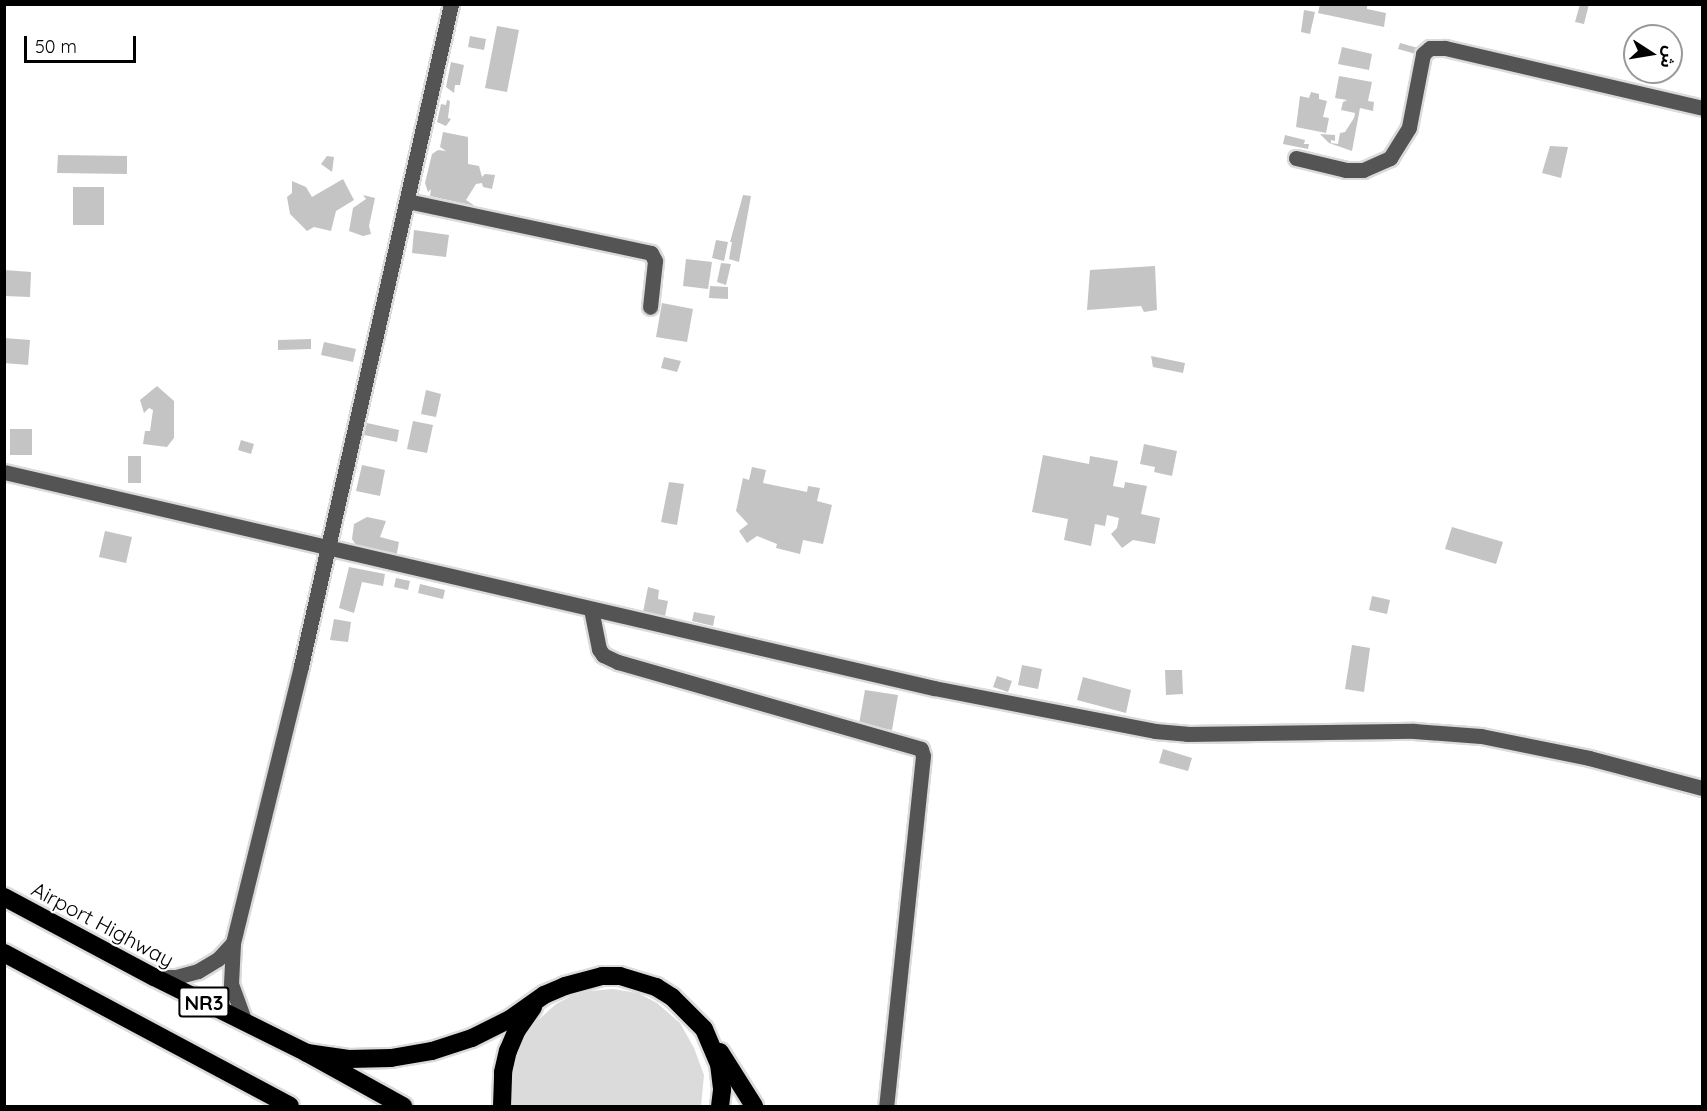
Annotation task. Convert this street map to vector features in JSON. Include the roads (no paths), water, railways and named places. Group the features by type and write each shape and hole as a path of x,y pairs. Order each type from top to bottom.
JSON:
{"highway":[{"name":"Airport Highway","path":"4,897 154,977 307,1053 403,1107"},
{"name":"NR3","path":"4,953 290,1107"},
{"path":"307,1053 349,1059 391,1058 432,1051 472,1038 510,1019 544,994 575,982 602,976 639,980 672,997 704,1029 739,1080 754,1107"},
{"path":"502,1107 503,1072 508,1050 518,1030 544,994"},
{"path":"704,1029 719,1064 722,1090 720,1107"}],"street":[{"path":"245,1022 231,984 233,943 328,547 451,4"},
{"path":"1296,158 1346,170 1363,171 1390,158 1409,127 1423,54 1430,48 1445,48 1702,108"},
{"path":"407,201 651,253 655,261 650,307"},
{"path":"4,472 934,688 1155,731 1187,734 1414,731 1481,736 1589,758 1702,788"},
{"path":"591,609 599,648 603,655 618,662 921,749 923,756 886,1107"},
{"path":"154,977 177,977 198,971 218,960 233,943"}]}
